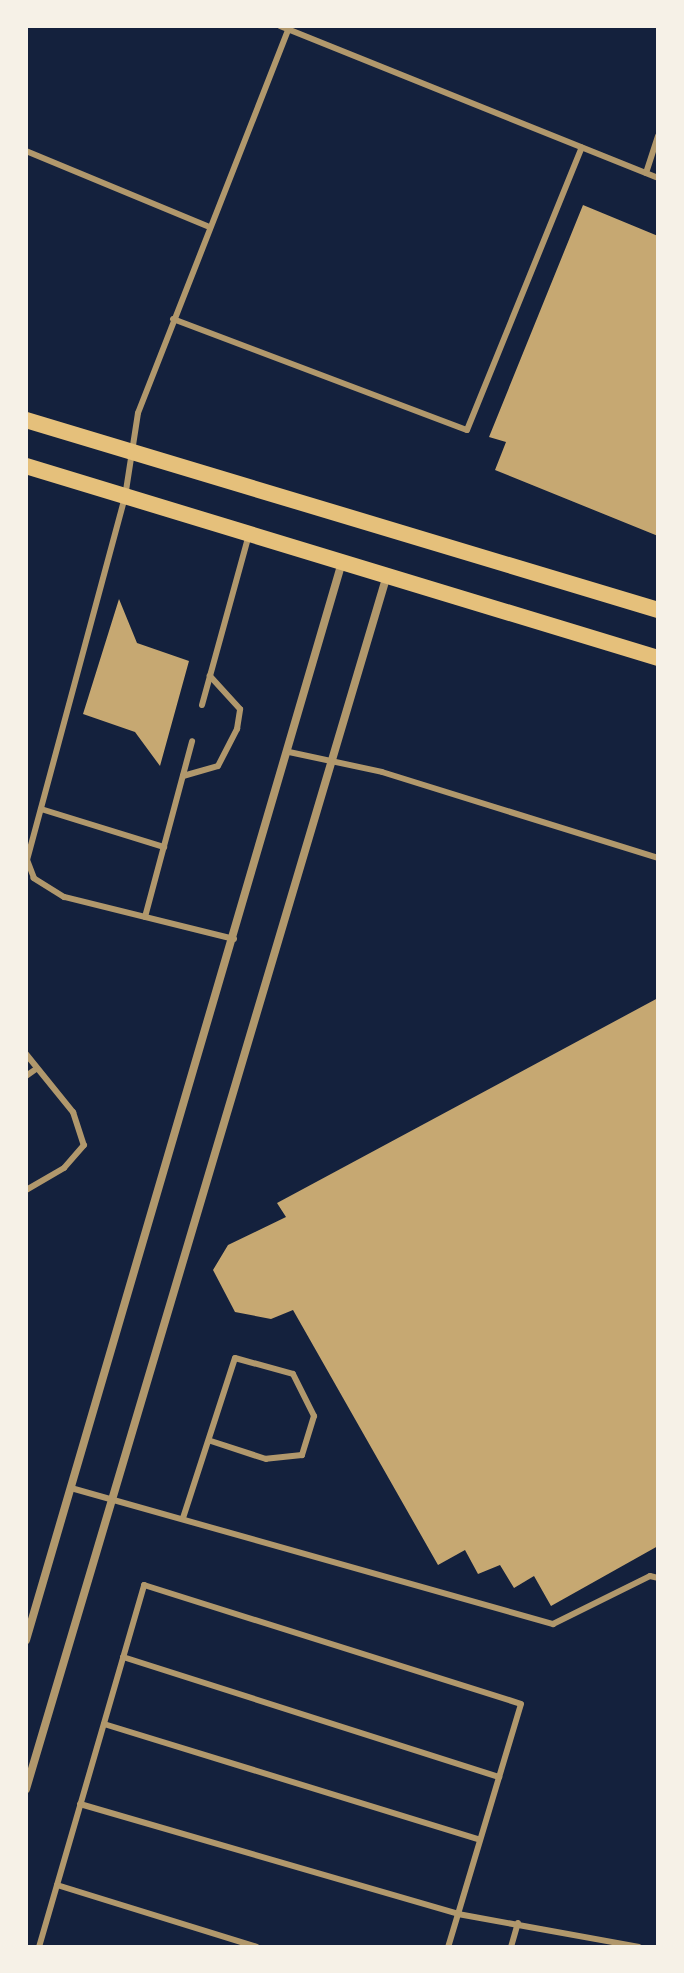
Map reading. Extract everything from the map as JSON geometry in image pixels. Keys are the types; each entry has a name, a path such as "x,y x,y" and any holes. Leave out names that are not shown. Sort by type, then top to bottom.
{"main road":[{"path":"26,420 658,610"},
{"path":"26,466 658,658"}],"street":[{"path":"26,1640 289,752 342,562"},
{"path":"26,1789 115,1498 328,760 387,575"}],"lane":[{"path":"280,26 658,178"},
{"path":"234,939 64,897 34,878 27,860 125,497 138,413 207,226 289,28"},
{"path":"646,173 658,136"},
{"path":"173,319 467,430 582,147"},
{"path":"26,151 207,226"},
{"path":"202,705 249,534"},
{"path":"183,776 218,766 237,729 240,709 210,676"},
{"path":"145,917 192,741"},
{"path":"289,752 328,760 658,858"},
{"path":"41,809 164,847"},
{"path":"26,1054 73,1112 84,1145 64,1168 26,1190"},
{"path":"26,1076 36,1069"},
{"path":"183,1518 211,1441 235,1358 293,1374 314,1416 302,1455 266,1459 211,1441"},
{"path":"71,1488 553,1624 658,1571"},
{"path":"650,1576 658,1578"},
{"path":"39,1947 144,1585 521,1704 448,1947"},
{"path":"123,1657 499,1777"},
{"path":"104,1724 480,1840"},
{"path":"80,1804 458,1914 601,1936 639,1947"},
{"path":"57,1885 257,1947"},
{"path":"511,1947 518,1923"},
{"path":"597,1947 601,1936"}],"building":[{"path":"583,205 658,236 658,536 495,470 506,442 489,437"},
{"path":"119,599 137,643 189,661 160,766 135,732 83,714"},
{"path":"658,998 658,1546 551,1606 534,1576 514,1588 500,1565 478,1574 465,1550 438,1565 293,1310 271,1319 235,1312 213,1270 228,1245 286,1217 277,1203"}]}
